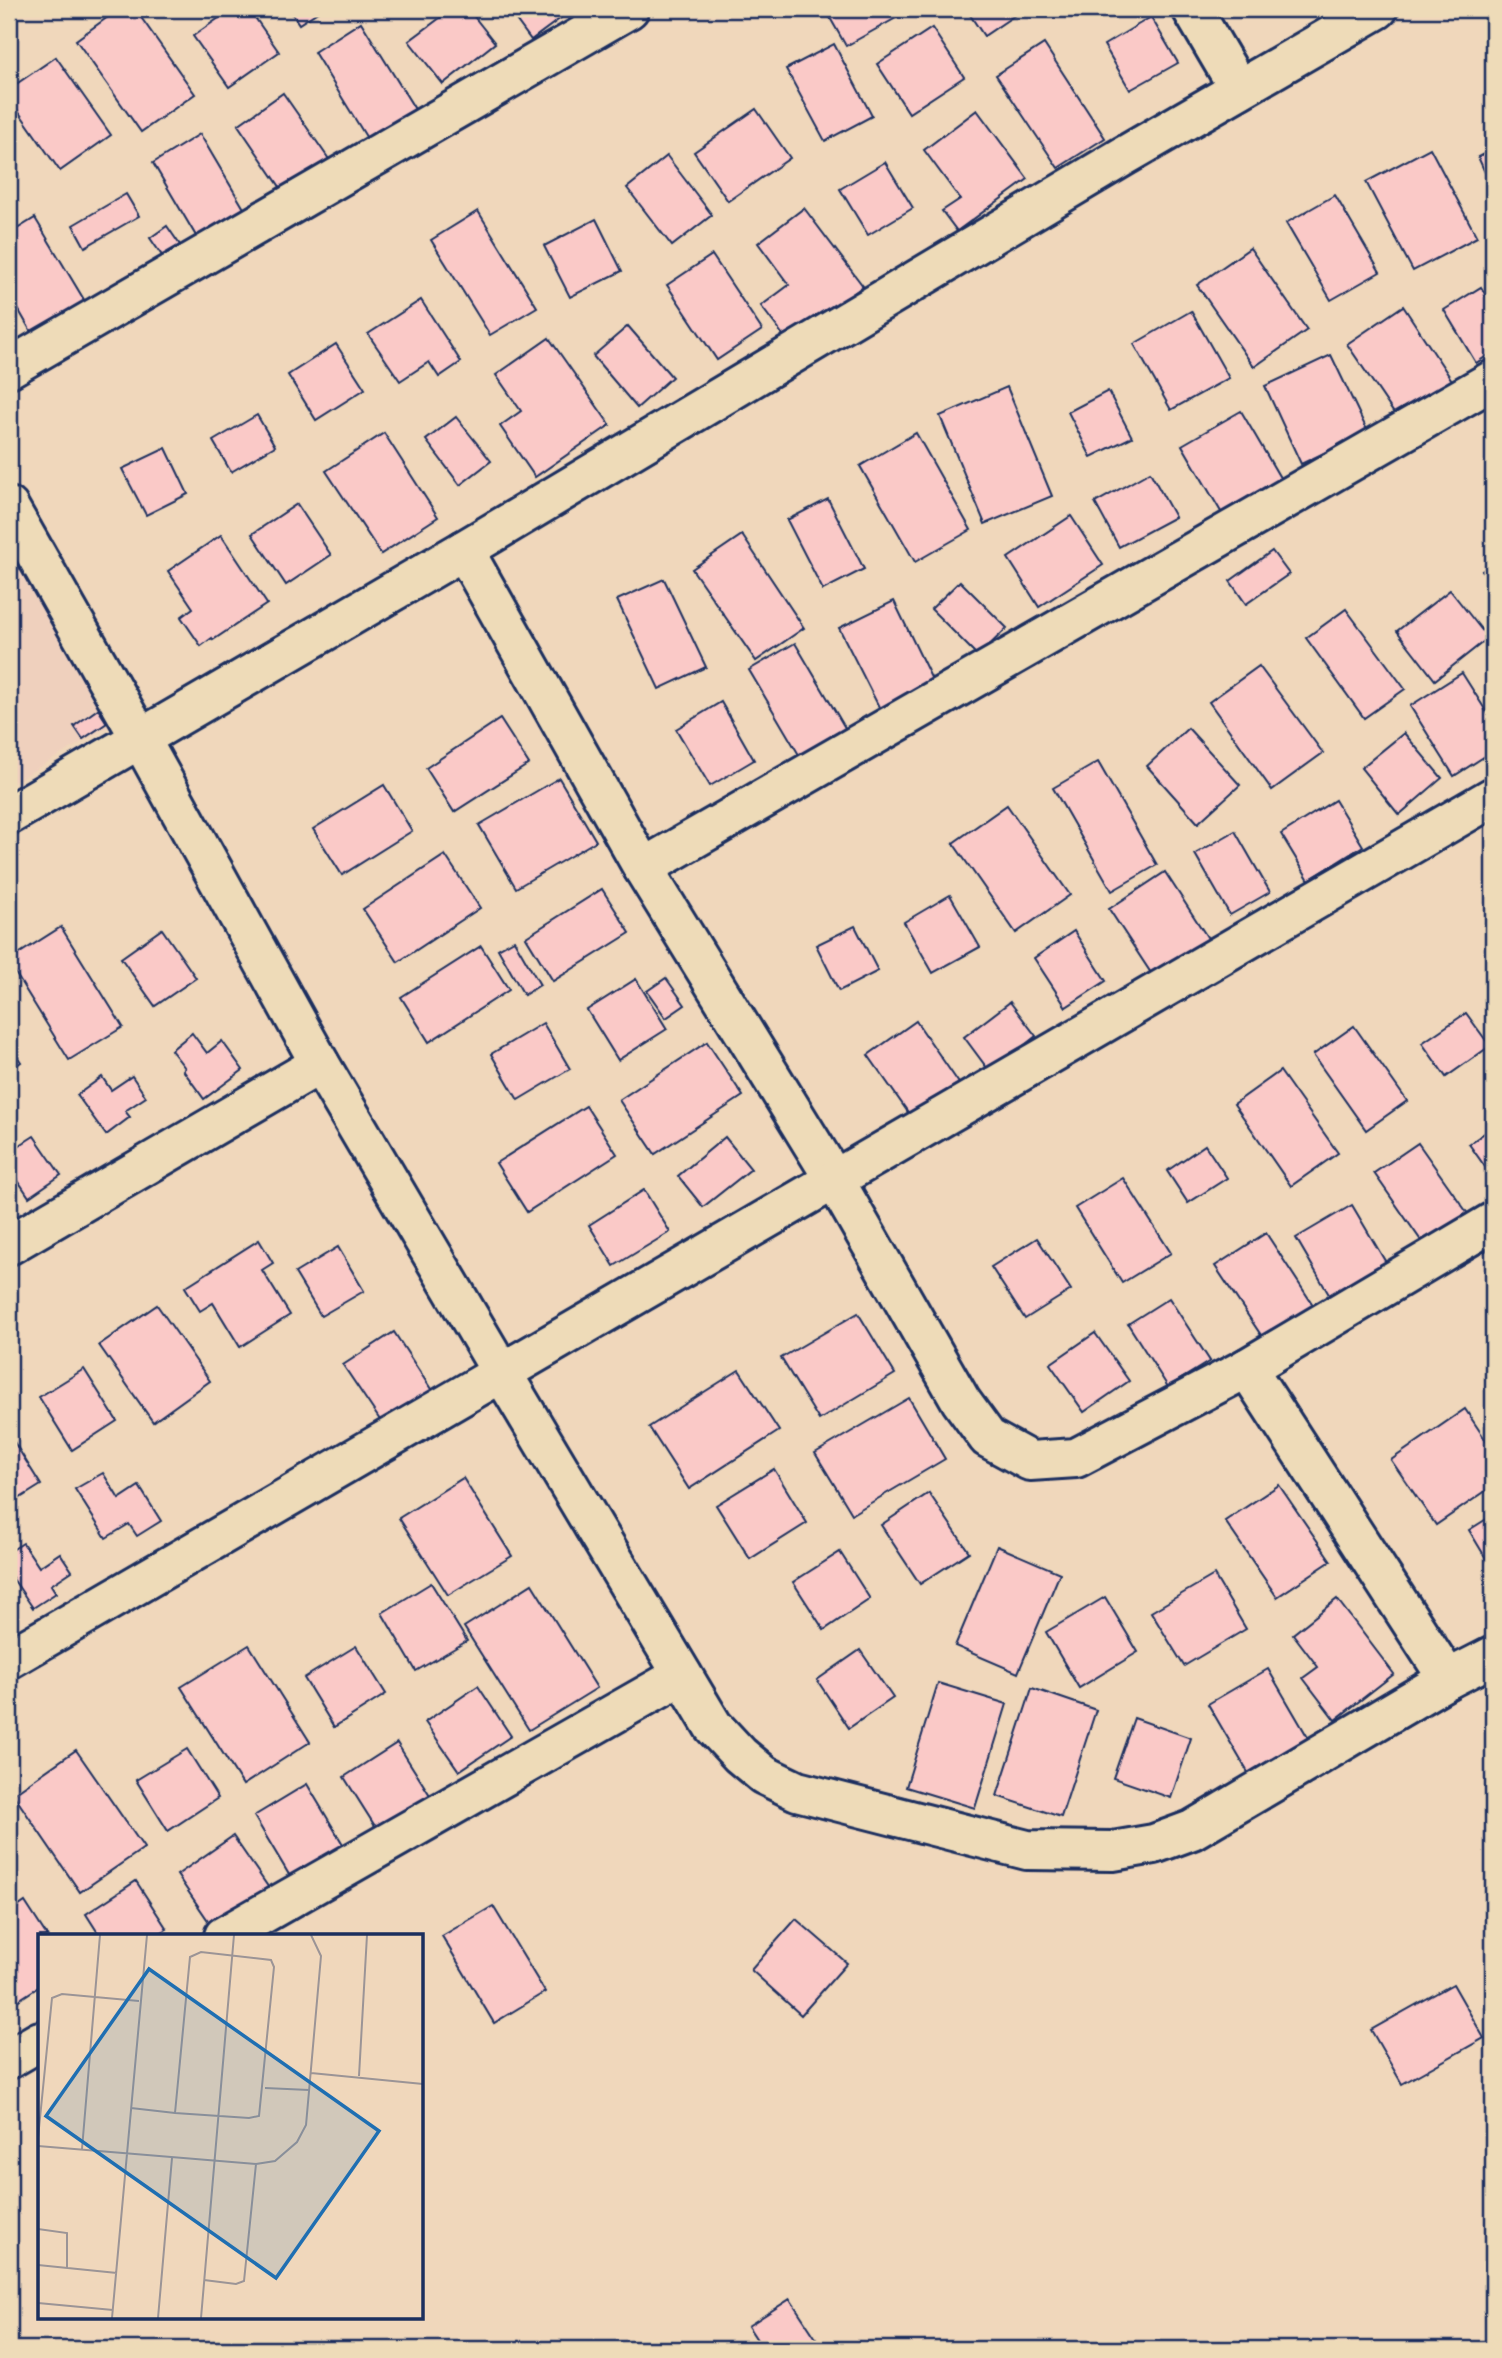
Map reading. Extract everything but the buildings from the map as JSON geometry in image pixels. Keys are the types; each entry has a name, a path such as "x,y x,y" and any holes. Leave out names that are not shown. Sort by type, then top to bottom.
{"street":[{"path":"9,368 629,9"},
{"path":"1192,9 1239,89"},
{"path":"9,815 464,550 1378,9"},
{"path":"643,868 1493,380"},
{"path":"9,507 320,1064 502,1373 713,1726 740,1755 764,1775 797,1791 1027,1850 1113,1851 1154,1844 1192,1830 1448,1679 1493,1656"},
{"path":"464,550 643,868 834,1180 961,1401 988,1438 1030,1461 1076,1458 1247,1368 1493,1222"},
{"path":"9,1659 1493,797"},
{"path":"9,1245 320,1064"},
{"path":"1247,1368 1448,1679"},
{"path":"228,1934 682,1675"},
{"path":"9,2059 38,2042"}],"shaded area":[{"path":"9,552 111,725 9,785"}]}
